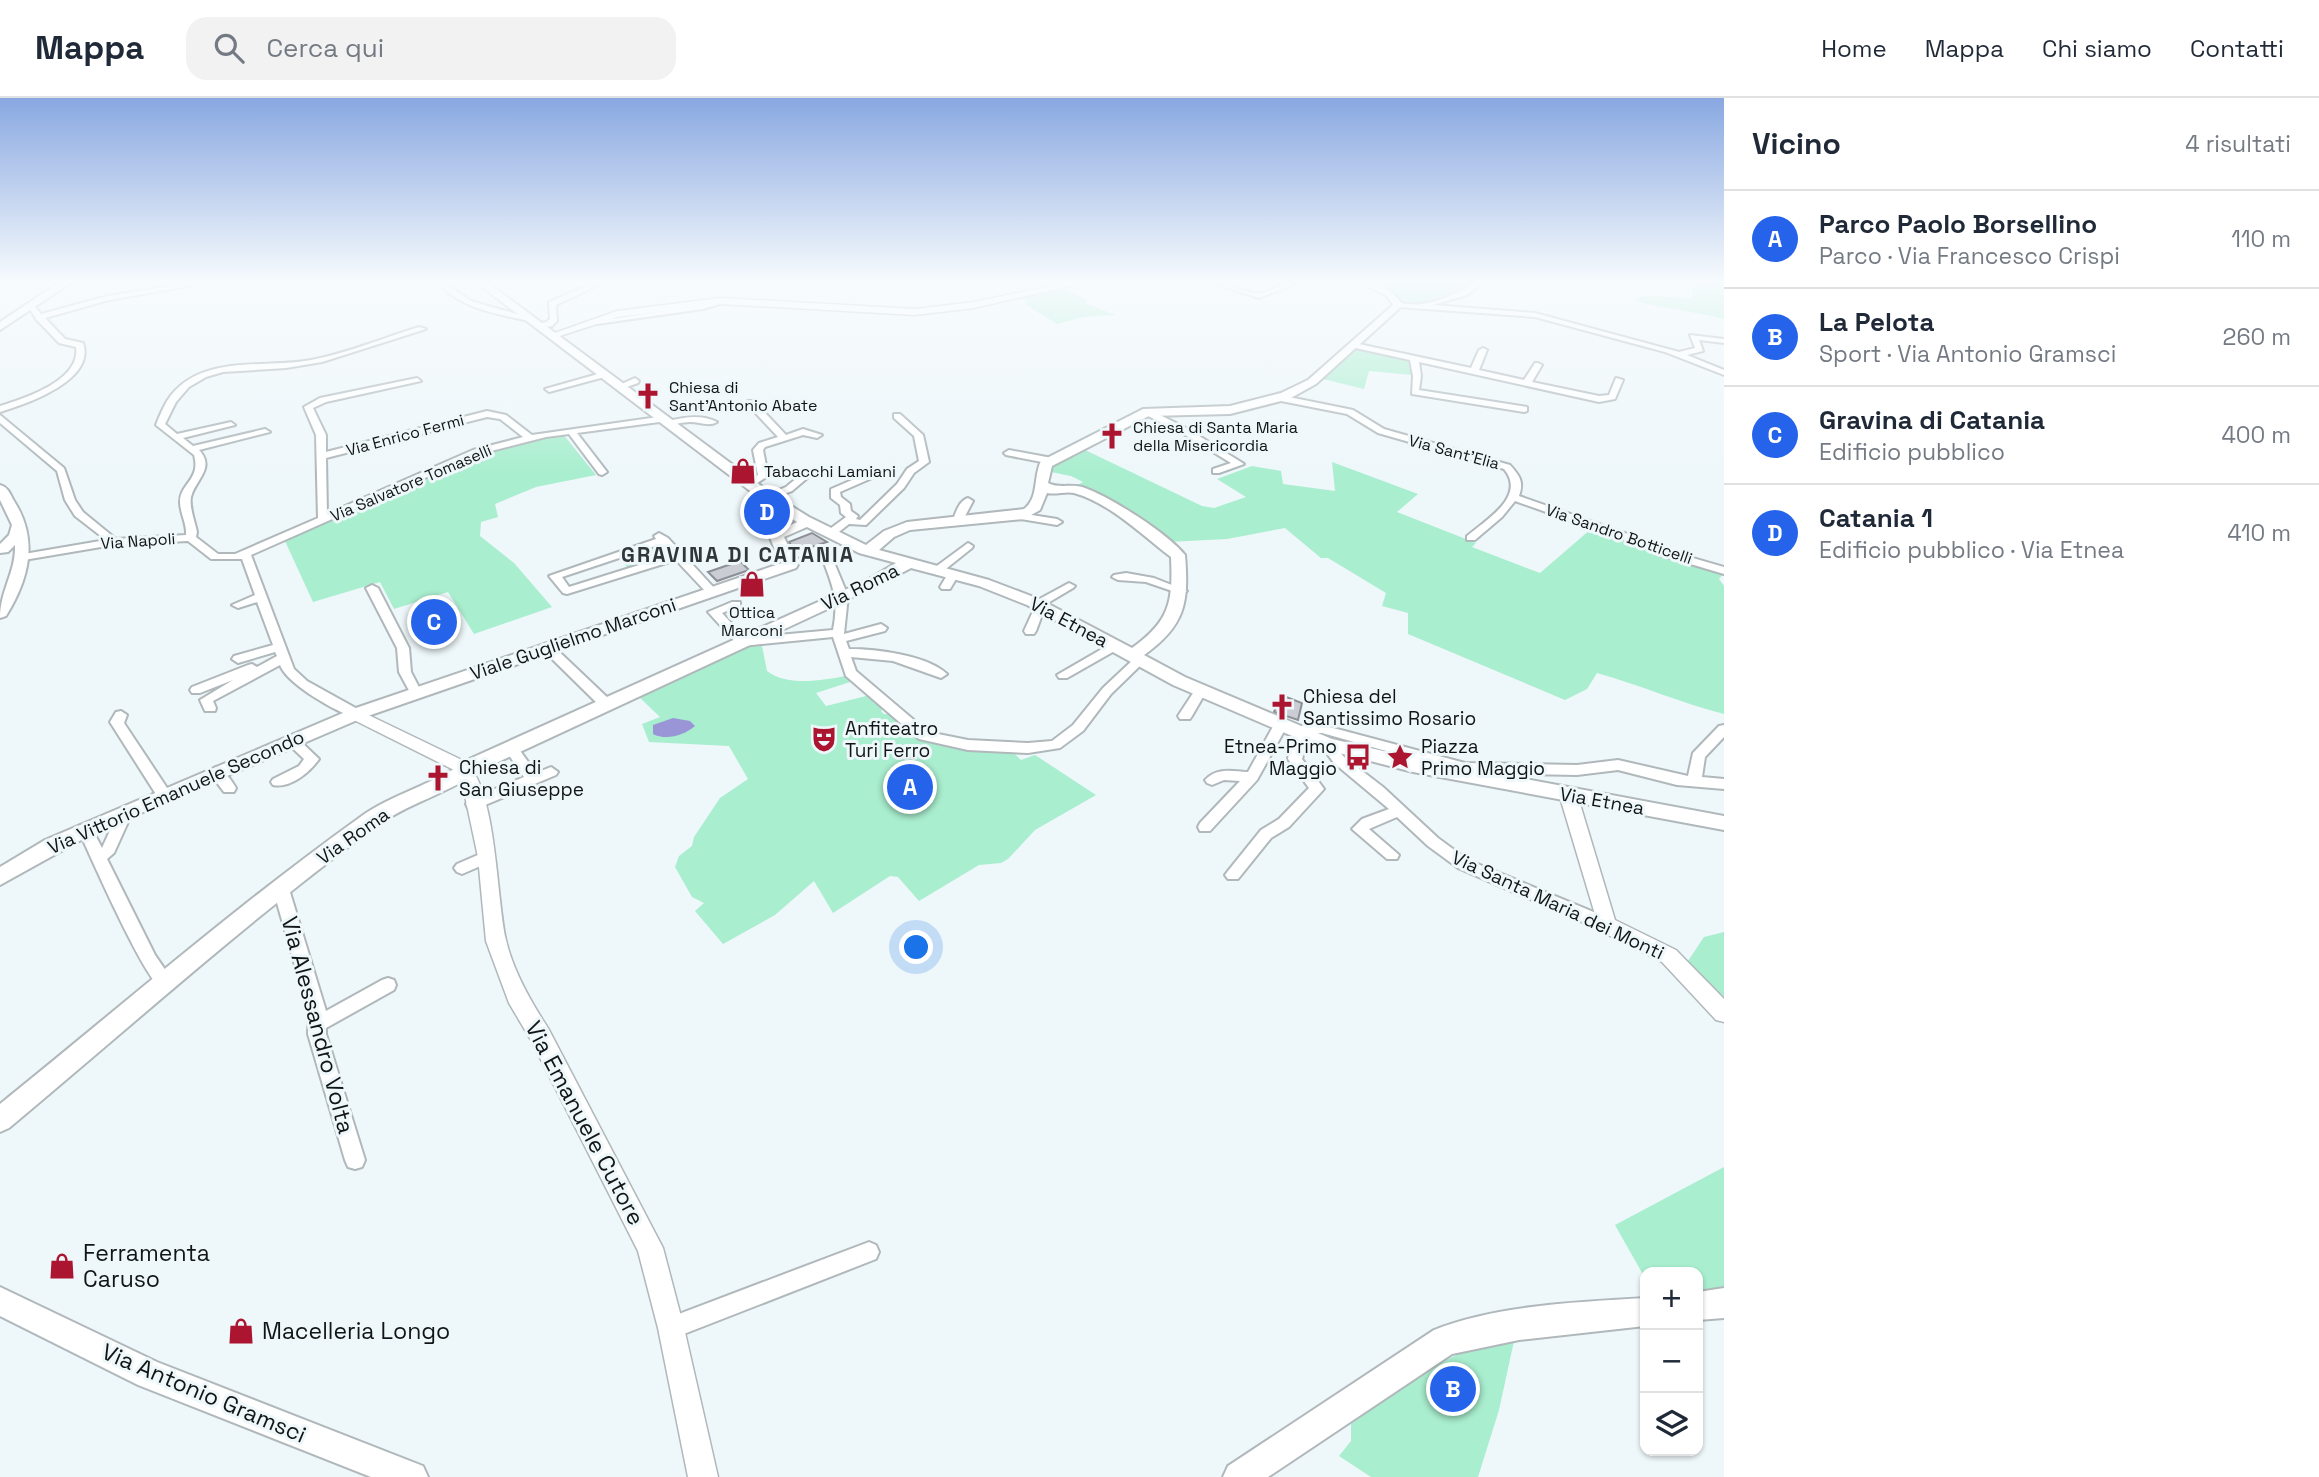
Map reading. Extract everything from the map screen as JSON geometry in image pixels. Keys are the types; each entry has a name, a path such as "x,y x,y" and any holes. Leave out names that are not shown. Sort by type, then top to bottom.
{"main road":[{"name":"Via Etnea","path":"567,344 767,497 808,522 868,551 945,577 1009,591 1200,691 1327,744 1413,765 1724,823"},
{"path":"1039,502 1044,468 1052,461 1121,424 1152,411 1218,412 1283,396 1312,382 1354,345"},
{"path":"1042,485 1049,490 1073,489 1105,503 1178,555 1181,591 1174,618 1136,658"},
{"path":"0,489 19,524 9,556 16,579 0,613"},
{"path":"868,551 889,534 907,526 1018,516 1032,511 1039,502 1058,491"},
{"name":"Viale Guglielmo Marconi","path":"356,713 790,565 793,561 782,550 776,535 808,522"},
{"name":"Via Roma","path":"0,1120 281,889 374,817 458,778 474,765 752,640 908,563"},
{"name":"Via Vittorio Emanuele Secondo","path":"0,877 52,845 85,829 356,713"},
{"name":"Via Antonio Gramsci","path":"0,1301 149,1374 412,1477"},
{"path":"1703,1305 1724,1303"},
{"path":"1239,1477 1445,1341 1476,1332 1518,1325 1640,1313"}],"street":[{"path":"0,409 28,400 74,370 81,359 80,345 77,344"},
{"path":"190,538 192,532 185,500 200,478 198,454 163,428 161,422 181,389 204,376 237,366 306,364 371,344"},
{"path":"1642,344 1680,355 1724,373"},
{"path":"1680,355 1699,349 1697,344"},
{"path":"1354,345 1605,400 1612,397 1619,380"},
{"path":"1474,372 1483,350"},
{"path":"1414,359 1417,376 1415,392 1524,409"},
{"path":"1526,384 1538,365"},
{"path":"549,389 605,374"},
{"path":"324,519 321,435 308,409 314,402 417,381"},
{"path":"621,386 635,381"},
{"name":"Via Sant'Elia","path":"1283,396 1356,414 1381,431 1412,441 1499,463 1516,475 1518,487 1515,498"},
{"path":"751,403 783,437"},
{"path":"1185,431 1168,415 1152,411 1152,416 1185,431 1239,464 1216,471"},
{"path":"1175,420 1195,411"},
{"name":"Via Enrico Fermi","path":"323,456 487,414 503,417 530,438"},
{"path":"849,521 862,523 901,486 911,471 924,462 918,435 897,416"},
{"path":"0,418 61,470 70,500 79,514 113,542"},
{"name":"Via Salvatore Tomaselli","path":"246,555 476,452 571,431 686,419 713,422"},
{"path":"1121,424 1144,419 1163,422"},
{"path":"176,437 231,425"},
{"path":"571,431 602,472"},
{"path":"191,449 264,432"},
{"path":"751,484 763,474 759,447 783,437 807,432 817,435"},
{"path":"1009,453 1052,461"},
{"path":"767,497 789,489 807,474"},
{"path":"831,534 853,516 846,513 845,503 836,498 835,491 869,476"},
{"path":"1472,538 1515,498"},
{"name":"Via Sandro Botticelli","path":"1515,498 1649,545 1661,552 1724,570"},
{"path":"958,520 968,501"},
{"path":"1018,516 1057,522"},
{"name":"Via Napoli","path":"9,556 113,542 190,538 215,557 246,555"},
{"path":"678,556 567,591 555,576 662,538 711,592"},
{"path":"945,577 968,546"},
{"path":"246,555 281,653 294,678 460,766 466,772"},
{"path":"828,560 842,596 839,636 854,677 921,735 946,743 1028,748 1055,744 1078,728 1136,658"},
{"path":"1118,577 1126,575 1181,591"},
{"path":"1030,632 1040,605 1069,586"},
{"path":"372,588 403,648 405,672 416,694"},
{"path":"238,605 261,596"},
{"path":"736,604 714,612 752,640 839,636 881,628"},
{"path":"1063,675 1114,646"},
{"path":"548,648 606,704"},
{"path":"844,653 872,651 942,674"},
{"path":"237,659 281,653"},
{"path":"196,690 281,653"},
{"path":"210,708 206,701 281,653"},
{"path":"1185,716 1200,691"},
{"path":"121,715 117,722 164,795"},
{"path":"1205,827 1252,777 1281,724"},
{"path":"1233,875 1266,834 1284,823 1317,789 1295,759 1301,733 1306,728 1322,729 1465,768 1577,769 1618,765 1694,782 1724,784"},
{"path":"1694,782 1698,756 1724,729"},
{"path":"278,782 304,769 312,759 292,741"},
{"name":"Via Santa Maria dei Monti","path":"1327,744 1339,760 1433,842 1463,864 1608,925 1669,956 1724,1013"},
{"path":"511,748 533,779"},
{"path":"216,772 229,788"},
{"name":"Via Emanuele Cutore","path":"466,772 486,858 496,941 502,959 520,1003 546,1047 650,1248 671,1328 703,1477"},
{"path":"474,804 551,772"},
{"path":"1212,780 1222,775 1252,777"},
{"path":"1568,794 1608,925"},
{"path":"98,857 107,853 126,811"},
{"path":"1392,855 1359,829 1367,823 1399,811"},
{"path":"85,829 149,960 167,984"},
{"path":"462,868 486,858"},
{"name":"Via Alessandro Volta","path":"281,889 318,1024 317,1034 355,1160"},
{"path":"318,1024 388,985"},
{"path":"671,1328 869,1252"}],"green space":[{"path":"1359,347 1408,359 1412,375 1369,371 1364,389 1323,379"},
{"path":"563,434 596,475 536,487 495,504 498,517 481,522 480,536 514,563 552,607 474,634 448,592 394,609 380,582 313,602 285,541 420,477 490,452"},
{"path":"1083,449 1202,506 1214,508 1246,497 1217,479 1252,466 1281,471 1283,484 1335,491 1332,462 1418,494 1397,512 1476,543 1472,547 1540,573 1591,529 1666,557 1718,570 1723,574 1719,579 1724,586 1724,714 1597,673 1587,689 1565,700 1408,634 1408,613 1382,606 1386,593 1328,558 1321,558 1285,528 1227,539 1167,542 1110,503 1076,486 1083,482 1071,476 1051,472 1053,465"},
{"path":"656,544 666,555 628,568 618,557"},
{"path":"762,646 767,671 775,676 805,681 846,676 850,682 816,693 826,706 870,695 874,703 883,708 881,711 884,714 890,714 916,738 944,746 1009,748 1021,760 1035,755 1096,795 1035,830 1008,859 1001,863 979,865 919,901 898,877 890,876 833,913 814,881 775,915 723,944 695,911 704,903 692,897 675,867 679,856 692,846 694,837 720,798 748,779 729,746 649,742 642,724 660,717 636,694 657,689 658,684 738,647"},
{"path":"1724,932 1724,997 1688,961 1704,937"},
{"path":"1724,1167 1724,1287 1703,1289 1703,1267 1640,1267 1640,1269 1615,1225"},
{"path":"1514,1341 1499,1410 1478,1477 1371,1477 1339,1456 1351,1441 1351,1424 1433,1367 1466,1350"}],"shaded area":[{"path":"673,718 690,721 695,726 675,736 653,734 653,725"}],"building":[{"path":"812,533 827,542 796,552 789,542"},
{"path":"740,561 749,570 717,581 708,572"},
{"path":"1281,695 1302,703 1298,720 1274,712"}],"place":[{"name":"Chiesa di Sant'Antonio Abate","path":"648,396"},
{"name":"Chiesa di Santa Maria della Misericordia","path":"1112,436"},
{"name":"Tabacchi Lamiani","path":"743,471"},
{"name":"Catania 1","path":"767,512"},
{"name":"Ottica Marconi","path":"752,584"},
{"name":"Gravina di Catania","path":"434,622"},
{"name":"Chiesa del Santissimo Rosario","path":"1282,707"},
{"name":"Anfiteatro Turi Ferro","path":"824,739"},
{"name":"Etnea-Primo Maggio","path":"1358,757"},
{"name":"Piazza Primo Maggio","path":"1400,757"},
{"name":"Chiesa di San Giuseppe","path":"438,778"},
{"name":"Parco Paolo Borsellino","path":"910,787"},
{"name":"Ferramenta Caruso","path":"62,1266"},
{"name":"Macelleria Longo","path":"241,1331"},
{"name":"La Pelota","path":"1453,1389"}],"district":[{"name":"GRAVINA DI CATANIA","path":"738,554"}]}
